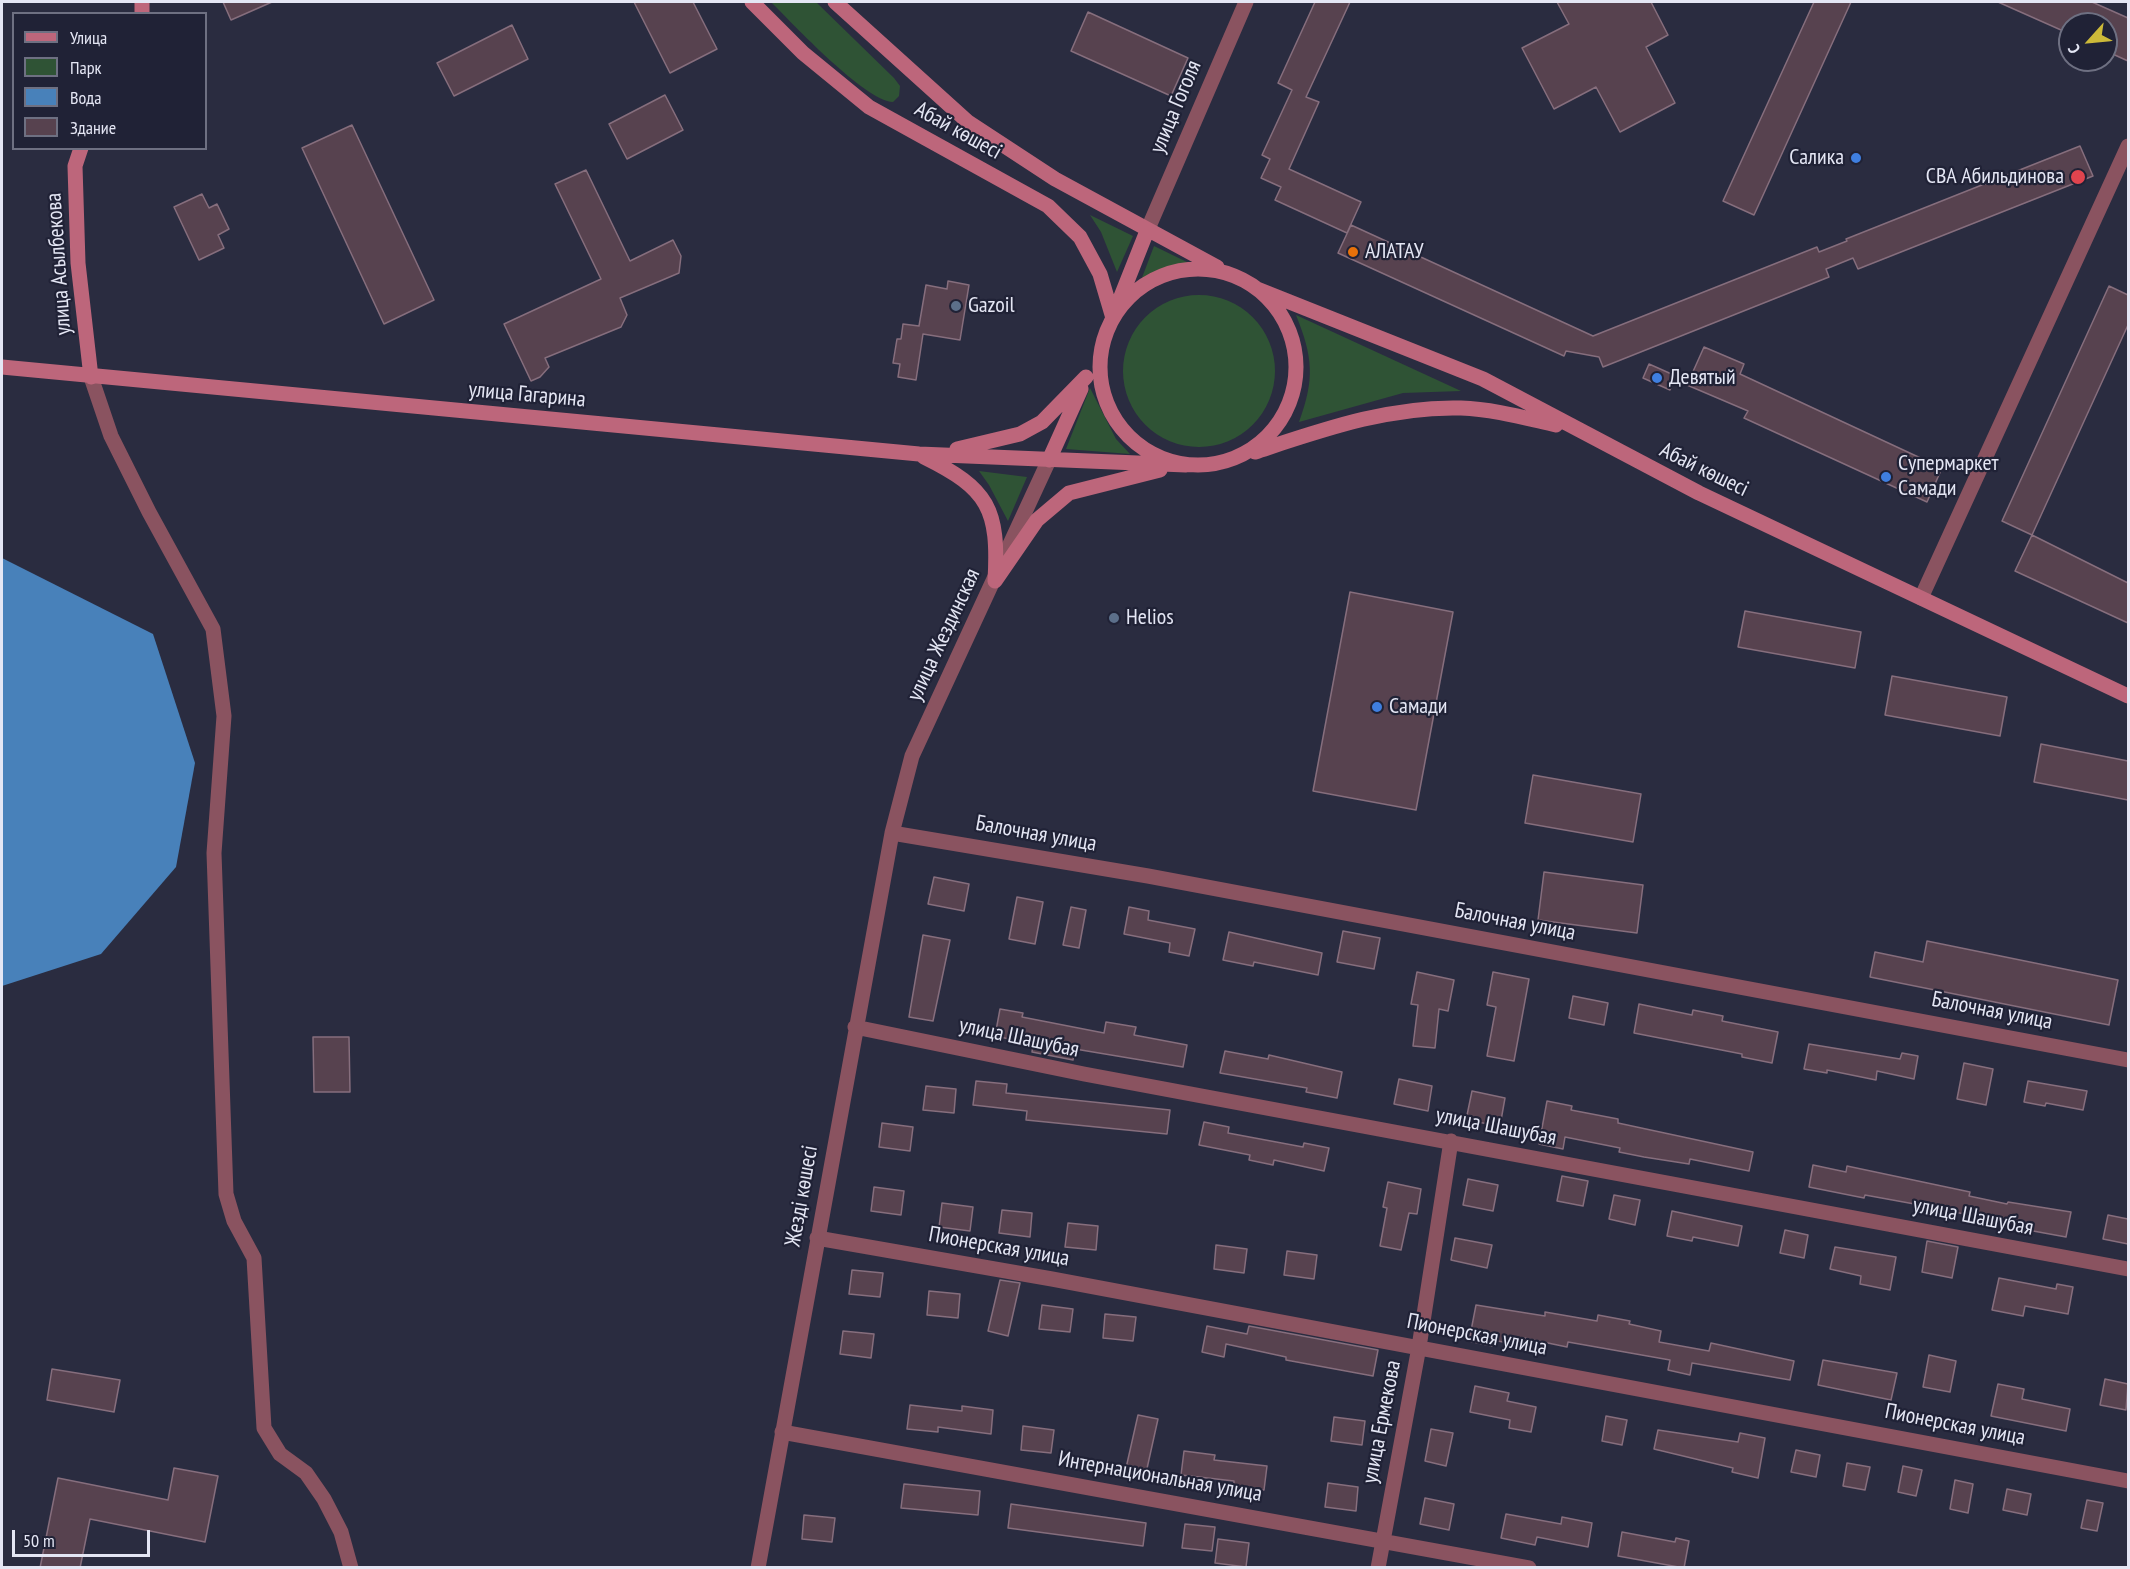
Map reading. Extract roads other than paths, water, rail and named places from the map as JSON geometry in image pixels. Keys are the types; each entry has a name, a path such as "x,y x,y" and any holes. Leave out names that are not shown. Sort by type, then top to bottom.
{"main road":[{"name":"Абай көшесі","path":"752,2 802,53 869,107 1048,207 1080,237 1100,274 1113,318"},
{"name":"Абай көшесі","path":"835,2 968,122 1055,179 1147,231 1230,274"},
{"name":"улица Асылбекова","path":"80,150 75,166 78,263 92,377"},
{"path":"1049,460 1113,318 1147,231"},
{"path":"1113,318 1130,297 1151,281 1176,271 1203,269 1230,274 1257,289 1278,310 1291,336 1297,364 1293,393 1281,420 1262,442 1238,458"},
{"name":"Абай көшесі","path":"1257,289 1483,379 1699,494 2128,696"},
{"path":"1105,336 1100,364 1102,384 1115,420 1142,447 1158,457 1186,465"},
{"name":"улица Гагарина","path":"2,368 918,454 1186,465"},
{"path":"918,454 978,446 1020,434 1042,422 1086,377"},
{"path":"994,581 1037,520 1069,493 1144,473 1186,465 1215,464 1346,422 1406,410 1462,408 1513,415 1576,430"},
{"path":"918,454 959,474 975,488 989,509 997,543 994,581"}],"street":[{"name":"улица Гоголя","path":"1147,231 1246,2"},
{"path":"1921,598 2128,146"},
{"path":"92,377 111,436 149,512 213,629 225,716 214,853 226,1194 234,1221 254,1258 264,1428 280,1454 306,1473 324,1499 341,1532 351,1568"},
{"name":"улица Жездинская","path":"892,833 912,756 1049,460"},
{"name":"Жезді көшесі","path":"758,1568 892,833"},
{"name":"Балочная улица","path":"892,833 1160,878 2128,1060"},
{"name":"улица Шашубая","path":"855,1027 1084,1074 2128,1269"},
{"name":"улица Ермекова","path":"1378,1568 1419,1347 1451,1142"},
{"name":"Пионерская улица","path":"817,1238 1419,1347 2128,1481"},
{"name":"Интернациональная улица","path":"782,1432 1529,1568"}],"water":[{"path":"2,558 153,634 195,763 176,867 101,954 2,986"}],"place":[{"name":"Салика","path":"1856,158"},
{"name":"СВА Абильдинова","path":"2078,177"},
{"name":"АЛАТАУ","path":"1353,252"},
{"name":"Gazoil","path":"956,306"},
{"name":"Девятый","path":"1657,378"},
{"name":"Супермаркет Самади","path":"1886,477"},
{"name":"Helios","path":"1114,618"},
{"name":"Самади","path":"1377,707"}]}
